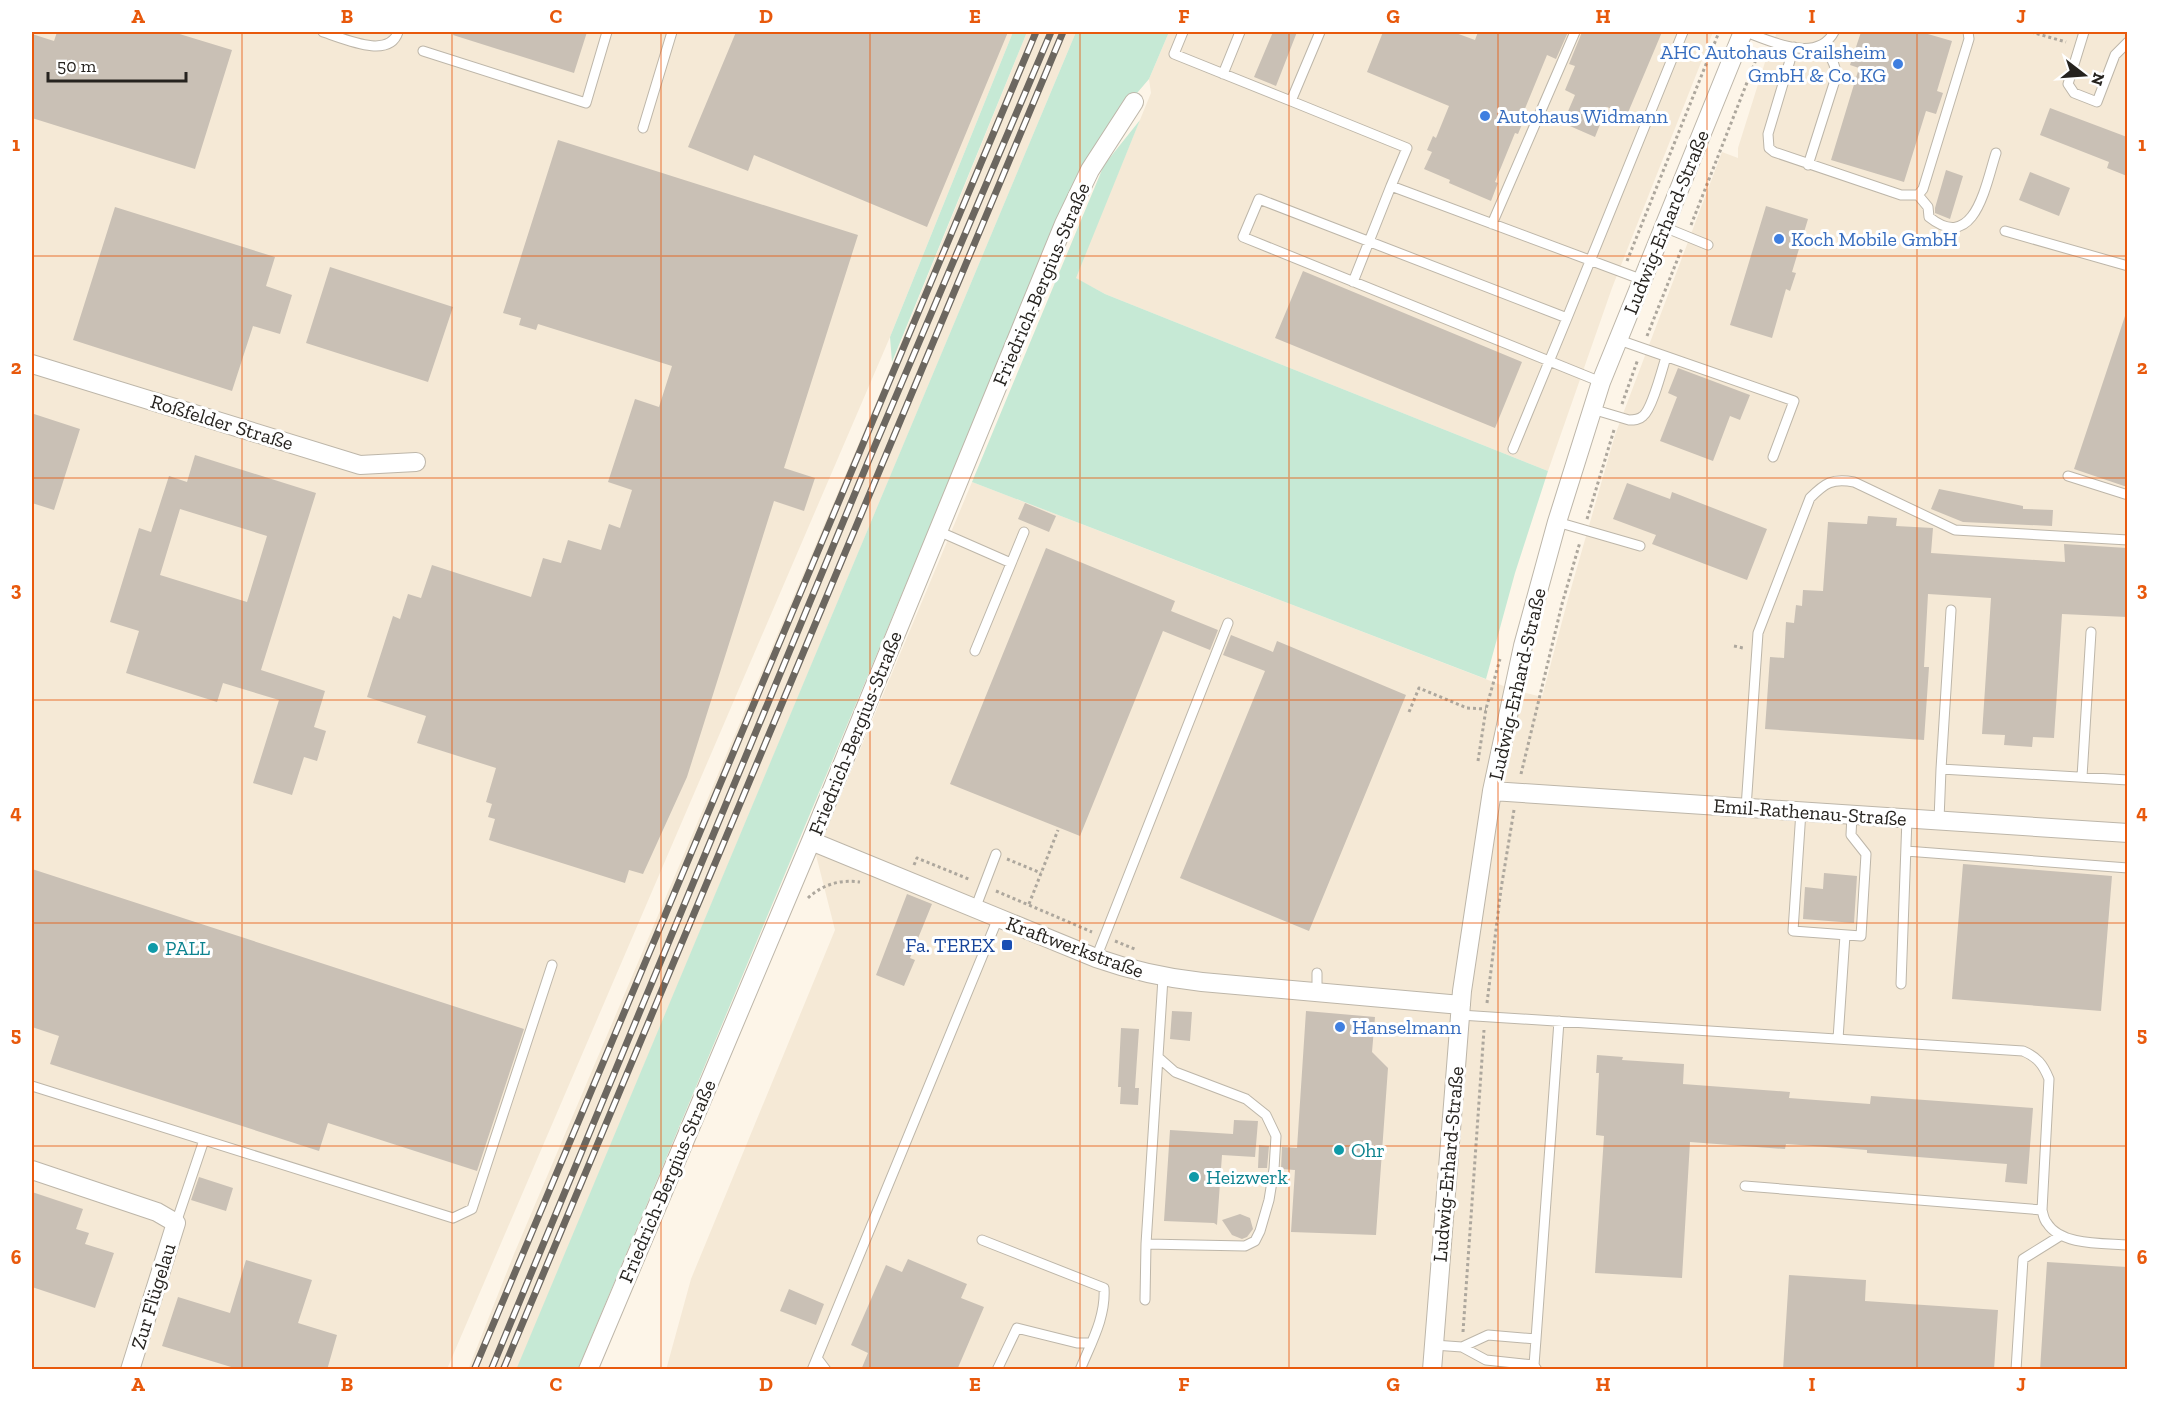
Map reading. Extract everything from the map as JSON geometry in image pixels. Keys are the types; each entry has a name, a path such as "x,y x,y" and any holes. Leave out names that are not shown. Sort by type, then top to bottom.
{"street":[{"name":"Ludwig-Erhard-Straße","path":"1432,1370 1460,1010 1492,791 1523,646 1557,522 1601,382 1744,32"},
{"name":"Friedrich-Bergius-Straße","path":"588,1370 811,841 1064,224 1090,170 1134,102"},
{"name":"Roßfelder Straße","path":"32,364 360,465 416,462"},
{"name":"Emil-Rathenau-Straße","path":"1492,791 2127,833"},
{"name":"Kraftwerkstraße","path":"811,841 1135,972 1163,978 1460,1010"},
{"path":"32,1170 157,1212 176,1223"},
{"name":"Zur Flügelau","path":"130,1370 176,1223"}],"lane":[{"path":"323,32 374,47 387,44 396,37 398,32"},
{"path":"423,51 586,103 607,32"},
{"path":"643,128 672,32"},
{"path":"1183,32 1174,54 1407,148 1353,282"},
{"path":"1224,74 1240,32"},
{"path":"1291,101 1320,32"},
{"path":"1492,224 1575,32"},
{"path":"1513,449 1683,32"},
{"path":"1744,32 1808,49 1821,45 1834,32"},
{"path":"1918,195 1923,189 1969,39 1968,32"},
{"path":"2084,32 2068,84 2074,93 2097,102 2115,55 2126,39"},
{"path":"1808,165 1836,77 1836,68 1832,59 1821,45"},
{"path":"1794,47 1767,142 1769,148 1808,165 1901,195 1918,195"},
{"path":"1918,195 1928,207 1929,217 1936,223 1948,227 1959,227 1969,222 1978,208 1996,153"},
{"path":"1391,186 1642,280"},
{"path":"1567,318 1259,199 1243,237 1601,382"},
{"path":"1664,227 1708,245"},
{"path":"2005,231 2127,266"},
{"path":"1619,340 1794,401 1773,457"},
{"path":"1592,409 1629,420 1643,417 1648,409 1666,357"},
{"path":"2068,476 2127,495"},
{"path":"1746,808 1758,633 1810,498 1823,485 1840,480 1854,482 1955,530 2127,540"},
{"path":"1557,522 1640,546"},
{"path":"938,531 1011,563"},
{"path":"975,651 1024,532"},
{"path":"1939,820 1951,610"},
{"path":"1096,958 1228,623"},
{"path":"2082,777 2091,632"},
{"path":"1941,769 2127,780"},
{"path":"1801,811 1793,932 1861,936 1866,854 1851,836 1852,815"},
{"path":"1900,984 1907,818"},
{"path":"1906,851 2127,868"},
{"path":"975,909 996,854"},
{"path":"812,1370 998,918"},
{"path":"1838,1039 1845,935"},
{"path":"32,1086 453,1218 472,1209 552,965"},
{"path":"1317,974 1317,994"},
{"path":"1144,1300 1163,978"},
{"path":"1460,1010 1485,1017 2023,1051 2035,1056 2044,1066 2049,1079 2042,1210 2047,1224 2060,1236 2085,1242 2127,1245"},
{"path":"1434,1345 1462,1347 1486,1360 1536,1367 1536,1339 1559,1021"},
{"path":"1146,1244 1245,1246 1255,1241 1269,1200 1274,1169 1276,1136 1266,1115 1246,1099 1175,1072 1158,1057"},
{"path":"176,1223 204,1140"},
{"path":"1745,1186 2042,1210"},
{"path":"2016,1370 2023,1259 2060,1236"},
{"path":"982,1240 1104,1288 1105,1300 1101,1318 1080,1370"},
{"path":"997,1370 1017,1328 1077,1343 1091,1343"},
{"path":"1462,1347 1488,1335 1536,1339"},
{"path":"817,1358 826,1370"}],"path":[{"path":"2031,32 2080,46"},
{"path":"1409,712 1419,688 1467,708 1486,709"},
{"path":"1462,1347 1485,1017 1501,890 1517,793"},
{"path":"1029,904 1058,830"},
{"path":"996,854 1041,873"}],"shaded area":[{"path":"32,32 1013,32 890,337 447,1369 32,1369"},
{"path":"1027,32 1076,32 517,1369 468,1370 514,1254 884,384"},
{"path":"1169,32 1713,32 1612,288 1548,471 1105,294 1075,278 1151,93 1149,79"},
{"path":"1777,32 2127,32 2127,1369 666,1370 691,1279 835,930 816,855 972,482 1514,690 1542,697 1615,435 1722,152 1738,158 1738,148 1766,59"}],"green space":[{"path":"1013,32 1027,32 892,362 890,337"},
{"path":"1076,32 1169,32 1149,79 1114,120 975,419 578,1369 516,1370"},
{"path":"1140,120 1076,278 1105,294 1548,471 1515,573 1486,679 972,482 1104,165"}],"building":[{"path":"57,32 173,32 232,50 195,169 32,118 32,34 54,41"},
{"path":"454,32 587,32 574,73 453,35"},
{"path":"736,32 1008,32 927,227 754,155 748,171 688,147"},
{"path":"1273,32 1297,32 1276,86 1254,77"},
{"name":"Autohaus Widmann","path":"1383,32 1453,32 1475,40 1478,32 1568,32 1556,59 1547,55 1524,111 1527,112 1518,134 1515,133 1495,182 1498,183 1491,201 1449,183 1450,180 1424,169 1432,152 1427,150 1433,136 1436,138 1449,106 1367,72"},
{"name":"Autohaus Widmann","path":"1582,32 1662,32 1627,115 1607,107 1595,137 1563,123 1575,95 1565,90 1575,66 1569,64"},
{"path":"1861,32 1921,32 1952,41 1937,91 1943,93 1936,114 1926,111 1904,182 1831,160 1859,68 1850,65"},
{"path":"2050,108 2127,137 2127,176 2107,168 2109,162 2040,135"},
{"path":"558,140 858,235 784,468 815,478 804,511 774,501 687,777 643,874 629,870 625,883 489,840 495,819 488,817 492,804 486,802 496,768 417,743 426,716 367,697 393,616 400,619 408,594 421,598 432,565 531,597 543,558 561,563 568,540 601,550 609,524 620,528 632,490 608,482 635,399 659,407 672,366 538,324 536,330 519,325 521,318 503,313"},
{"path":"1946,170 1963,176 1950,219 1935,213"},
{"path":"2030,172 2070,188 2059,216 2019,200"},
{"path":"1766,206 1808,219 1792,272 1796,273 1790,291 1786,289 1772,338 1730,325"},
{"path":"115,207 275,257 266,286 292,295 280,334 253,326 232,391 73,340"},
{"path":"330,267 453,307 428,382 306,343"},
{"path":"1303,271 1522,362 1495,428 1275,338"},
{"path":"2125,316 2127,316 2127,487 2074,469"},
{"path":"1678,368 1750,395 1740,420 1730,416 1713,461 1660,441 1677,397 1668,393"},
{"path":"34,414 80,429 54,510 32,503"},
{"path":"195,455 316,493 261,670 325,691 314,727 326,731 317,761 304,757 292,795 253,783 279,700 223,683 217,702 126,673 139,631 110,622 139,528 151,532 169,476 187,482","holes":["180,509 267,536 247,602 160,575"]},
{"path":"1627,483 1670,499 1672,492 1767,529 1747,580 1652,544 1656,535 1613,519"},
{"path":"1939,489 2023,506 2023,509 2053,510 2052,526 1963,522 1931,509"},
{"path":"1025,503 1056,516 1049,532 1018,519"},
{"path":"1868,516 1897,518 1896,526 1933,528 1931,553 2065,562 2064,544 2127,548 2127,617 2062,614 2054,738 2033,737 2032,747 2004,745 2005,735 1982,734 1991,598 1928,594 1924,667 1929,667 1924,740 1765,729 1770,657 1784,658 1786,622 1794,623 1796,605 1802,606 1803,590 1823,591 1828,522 1867,524"},
{"path":"1046,548 1175,601 1171,611 1218,630 1210,650 1163,631 1080,836 950,784"},
{"path":"1231,635 1273,652 1277,641 1406,695 1309,931 1180,878 1265,671 1223,655"},
{"path":"1963,864 2112,876 2101,1011 1952,999"},
{"name":"PALL","path":"32,869 524,1029 477,1171 328,1123 319,1151 50,1064 59,1036 32,1027"},
{"path":"1824,873 1857,876 1854,923 1803,919 1805,887 1823,889"},
{"path":"907,894 932,904 910,958 915,960 904,986 876,975"},
{"path":"1172,1011 1192,1012 1190,1041 1170,1039"},
{"name":"Ohr","path":"1306,1011 1375,1017 1372,1052 1388,1068 1376,1235 1291,1232 1295,1170 1281,1169 1282,1147 1297,1148"},
{"path":"1121,1028 1139,1029 1135,1088 1139,1088 1138,1105 1120,1104 1121,1087 1118,1087"},
{"path":"1597,1055 1623,1057 1622,1060 1684,1064 1683,1084 1790,1092 1789,1098 1870,1104 1871,1096 2033,1108 2027,1184 2005,1182 2007,1164 1786,1144 1785,1149 1690,1142 1682,1278 1595,1273 1604,1136 1596,1135 1599,1073 1596,1073"},
{"name":"Heizwerk","path":"1234,1120 1258,1121 1255,1157 1222,1155 1217,1225 1164,1221 1170,1130 1233,1134"},
{"path":"1259,1145 1269,1146 1267,1168 1258,1168"},
{"path":"199,1177 233,1188 226,1211 191,1200"},
{"path":"32,1192 83,1209 76,1229 89,1233 85,1244 114,1253 95,1308 32,1287"},
{"path":"1240,1214 1250,1218 1253,1229 1247,1237 1242,1239 1232,1235 1222,1220"},
{"path":"908,1259 967,1284 961,1298 984,1307 957,1370 861,1370 868,1353 851,1345 886,1265 902,1272"},
{"path":"246,1260 312,1280 298,1323 337,1335 327,1370 241,1370 162,1346 178,1297 230,1313"},
{"path":"2047,1262 2127,1267 2127,1370 2040,1370"},
{"path":"1789,1275 1866,1280 1865,1301 1998,1310 1994,1370 1783,1370"},
{"path":"789,1289 824,1304 816,1325 780,1311"}],"railway":[{"path":"474,1370 1036,32"},
{"path":"491,1370 868,462 1051,32"},
{"path":"503,1370 1063,32"}],"place":[{"name":"AHC Autohaus Crailsheim GmbH & Co. KG","path":"1898,64"},
{"name":"Autohaus Widmann","path":"1485,116"},
{"name":"Koch Mobile GmbH","path":"1779,239"},
{"name":"Fa. TEREX","path":"1007,945"},
{"name":"PALL","path":"153,948"},
{"name":"Hanselmann","path":"1340,1027"},
{"name":"Ohr","path":"1339,1150"},
{"name":"Heizwerk","path":"1194,1177"}]}
